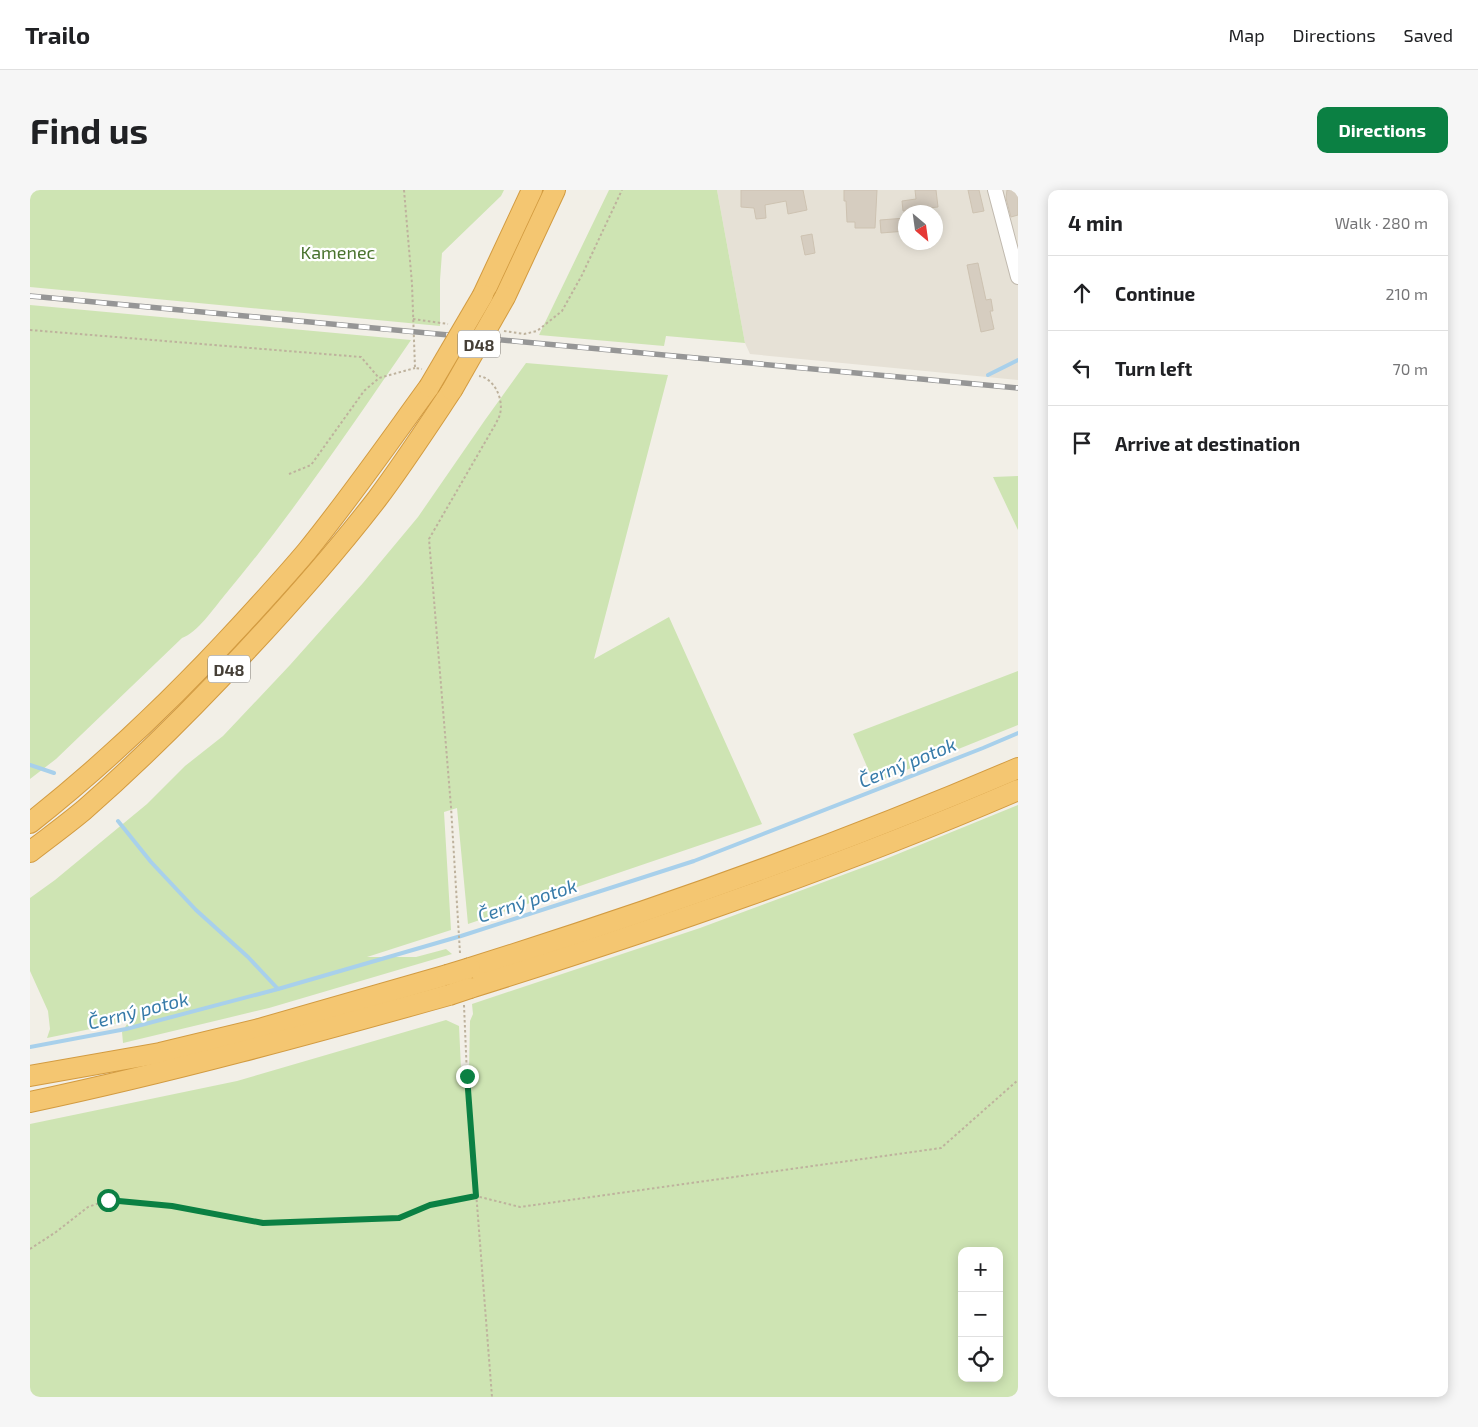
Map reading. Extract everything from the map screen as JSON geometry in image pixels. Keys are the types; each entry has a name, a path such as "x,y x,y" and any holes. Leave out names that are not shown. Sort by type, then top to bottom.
{"highway":[{"name":"D48","path":"30,823 138,731 204,665 307,552 429,387 483,295 532,190"},
{"name":"D48","path":"30,852 83,811 219,681 341,545 401,466 452,390 505,297 555,190"},
{"path":"30,1076 104,1064 259,1029 448,975 465,963 663,905 782,863 1018,768"},
{"path":"30,1102 165,1072 461,996 788,881 1018,790"}],"lane":[{"path":"995,190 1018,277"}],"path":[{"path":"404,190 412,284"},
{"path":"496,330 524,334 537,331 562,311 582,275 622,190"},
{"path":"412,319 450,324"},
{"path":"30,330 361,356 379,378"},
{"path":"289,474 311,465 364,391 379,378 415,368"},
{"path":"465,963 429,539 495,425"},
{"path":"461,996 492,1397"},
{"path":"30,1249 88,1207 108,1200 172,1206 263,1223 399,1218 430,1205 476,1196 520,1207 941,1148 1018,1080"}],"shaded area":[{"path":"717,190 1018,190 1018,380 750,354 745,343"}],"green space":[{"name":"Kamenec","path":"30,190 504,190 501,196 442,253 440,326 30,287"},
{"path":"609,190 717,190 745,343 666,336 664,346 539,335"},
{"path":"30,305 411,340 297,502 205,620 182,638 56,759 30,779"},
{"path":"526,363 668,375 594,659 669,617 762,824 468,924 457,808 444,812 451,930 367,957 416,957 446,949 452,954 269,1008 123,1043 122,1032 129,1021 47,1038 50,1029 48,1011 30,971 30,898 55,880 147,804 185,766 223,736 290,665 363,583 418,517"},
{"path":"1018,476 1018,530 993,477"},
{"path":"1018,671 1018,725 874,783 853,734"},
{"path":"1018,805 1018,1397 30,1397 30,1124 237,1081 446,1020 459,1026 461,1069 469,1071 472,1004 700,928 883,860"}],"building":[{"path":"741,190 803,190 807,210 788,214 786,201 765,205 766,218 756,219 754,208 741,207"},
{"path":"844,190 877,190 875,228 855,228 855,222 847,222"},
{"path":"915,190 936,190 938,205 902,205 902,201 916,199"},
{"path":"968,190 979,190 984,211 973,213"},
{"path":"1007,190 1018,190 1018,215 1011,217 1006,198"},
{"path":"898,219 898,232 881,233 880,220"},
{"path":"812,234 815,253 805,255 801,236"},
{"path":"978,263 986,300 991,299 993,311 990,311 994,329 981,332 967,265"}],"waterway":[{"path":"988,375 1018,360"},
{"name":"Černý potok","path":"30,1047 126,1029 278,989 461,936 694,861 1018,733"},
{"path":"30,765 54,773"},
{"path":"118,821 151,862 196,910 248,957 278,989"}],"railway":[{"path":"30,296 1018,388"}],"route":[{"path":"108,1200 172,1206 263,1223 399,1218 430,1205 476,1196 467,1076"}]}
